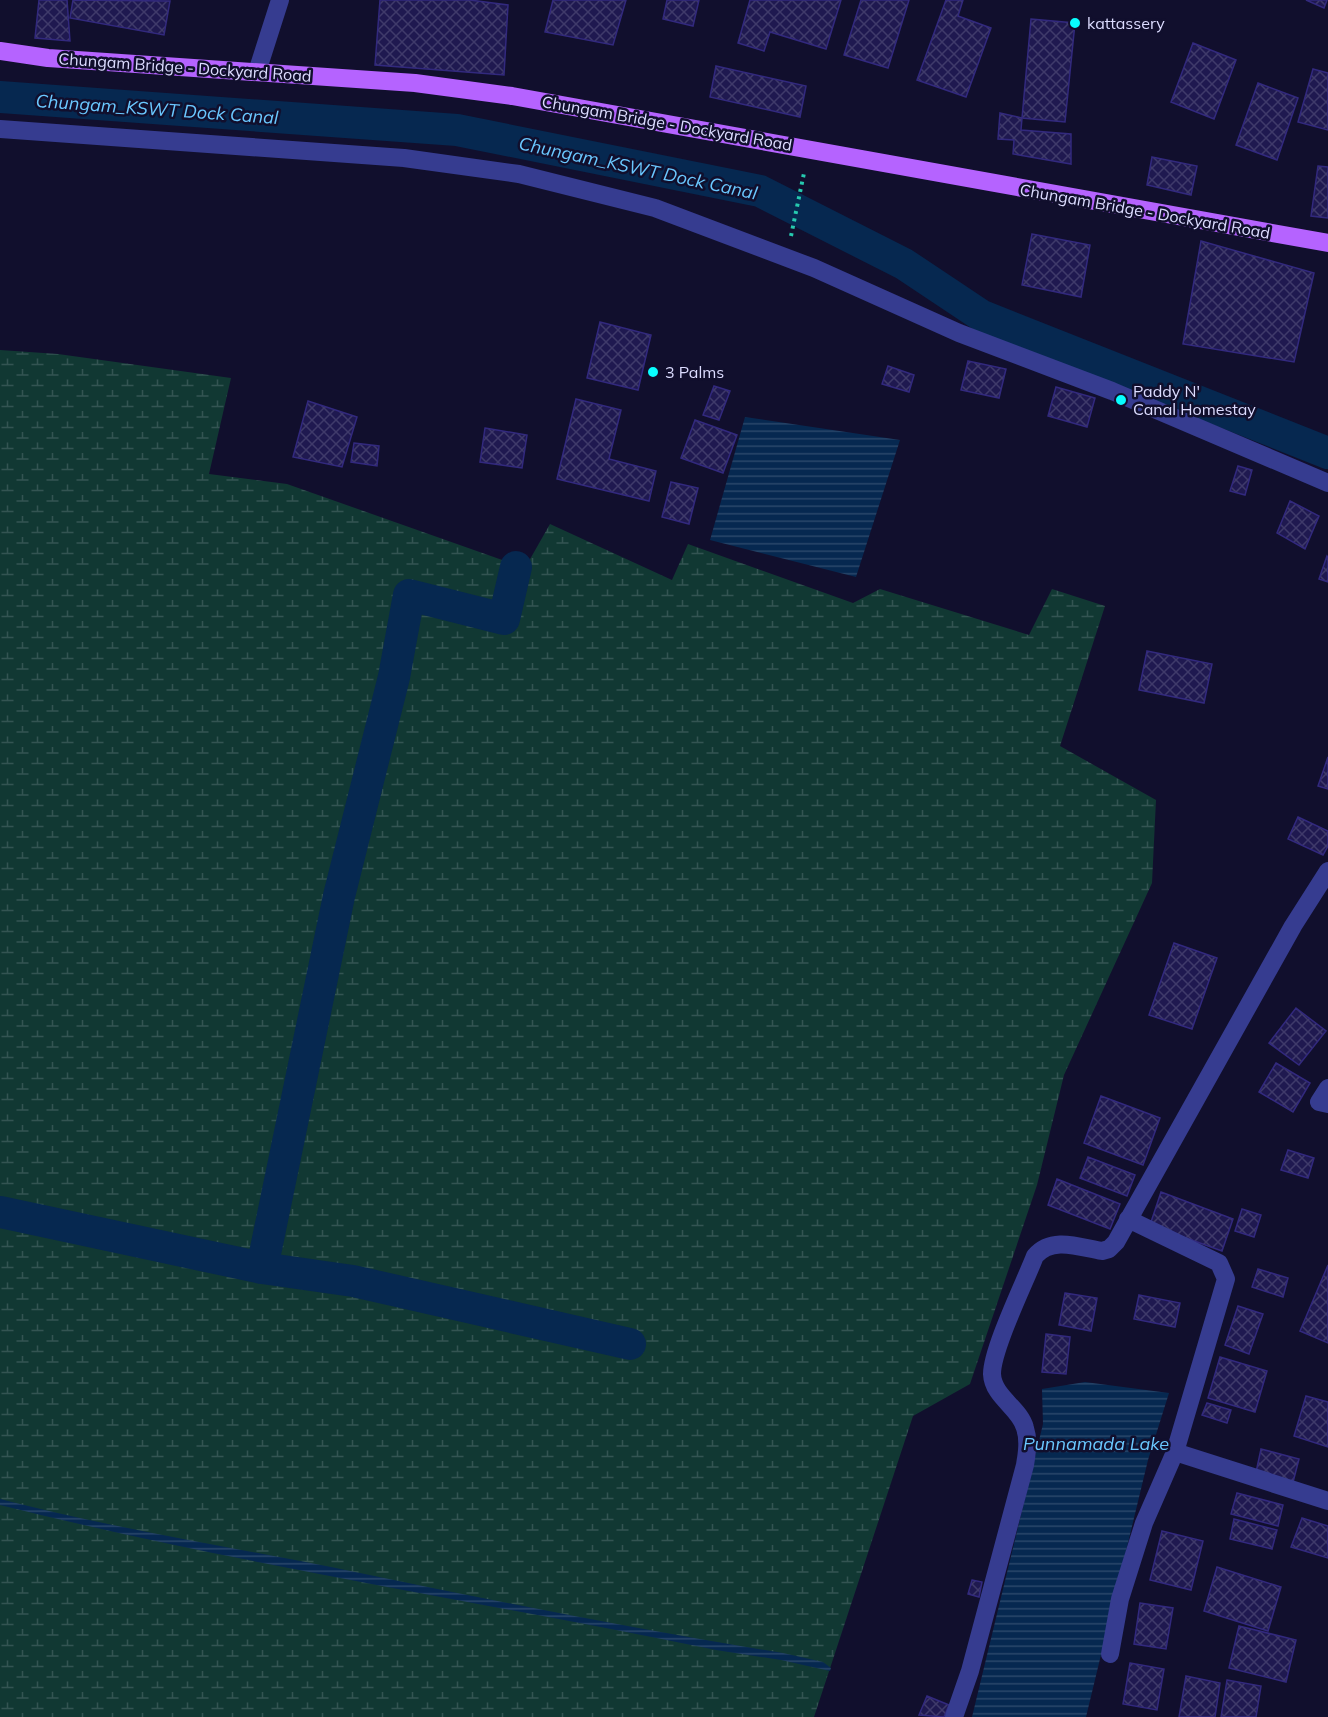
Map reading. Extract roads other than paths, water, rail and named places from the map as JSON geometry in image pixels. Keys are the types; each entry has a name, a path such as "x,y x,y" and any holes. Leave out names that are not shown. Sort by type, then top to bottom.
{"main road":[{"name":"Chungam Bridge - Dockyard Road","path":"0,51 48,58 415,83 512,96 1328,243"}],"street":[{"path":"257,72 280,0"},
{"path":"0,129 404,158 519,174 655,208 814,268 959,333 1112,391 1328,483"},
{"path":"954,1717 970,1671 1025,1465 1028,1444 1025,1426 999,1393 992,1375 996,1354 1035,1256 1042,1248 1052,1243 1102,1251 1109,1249 1128,1220 1293,926 1328,871"},
{"path":"1328,1088 1319,1102 1328,1104"},
{"path":"1110,1654 1120,1599 1144,1523 1175,1452 1226,1279 1224,1269 1219,1263 1128,1220"},
{"path":"1175,1452 1328,1501"}],"water":[{"path":"745,417 900,440 856,577 710,540"},
{"name":"Punnamada Lake","path":"1085,1382 1169,1393 1148,1460 1086,1717 972,1717 1043,1424 1042,1389"},
{"path":"0,1499 135,1529 518,1605 783,1653 823,1662 831,1668 830,1671 781,1660 716,1650 178,1546 0,1505"}],"waterway":[{"name":"Chungam_KSWT Dock Canal","path":"0,97 457,130 760,191 904,264 982,316 1328,453"},
{"path":"516,567 504,619 409,595 394,677 339,896 262,1268 353,1281 630,1344"},
{"path":"0,1212 262,1268"}],"place":[{"name":"kattassery","path":"1075,23"},
{"name":"3 Palms","path":"653,372"},
{"name":"Paddy N' Canal Homestay","path":"1121,400"}]}
